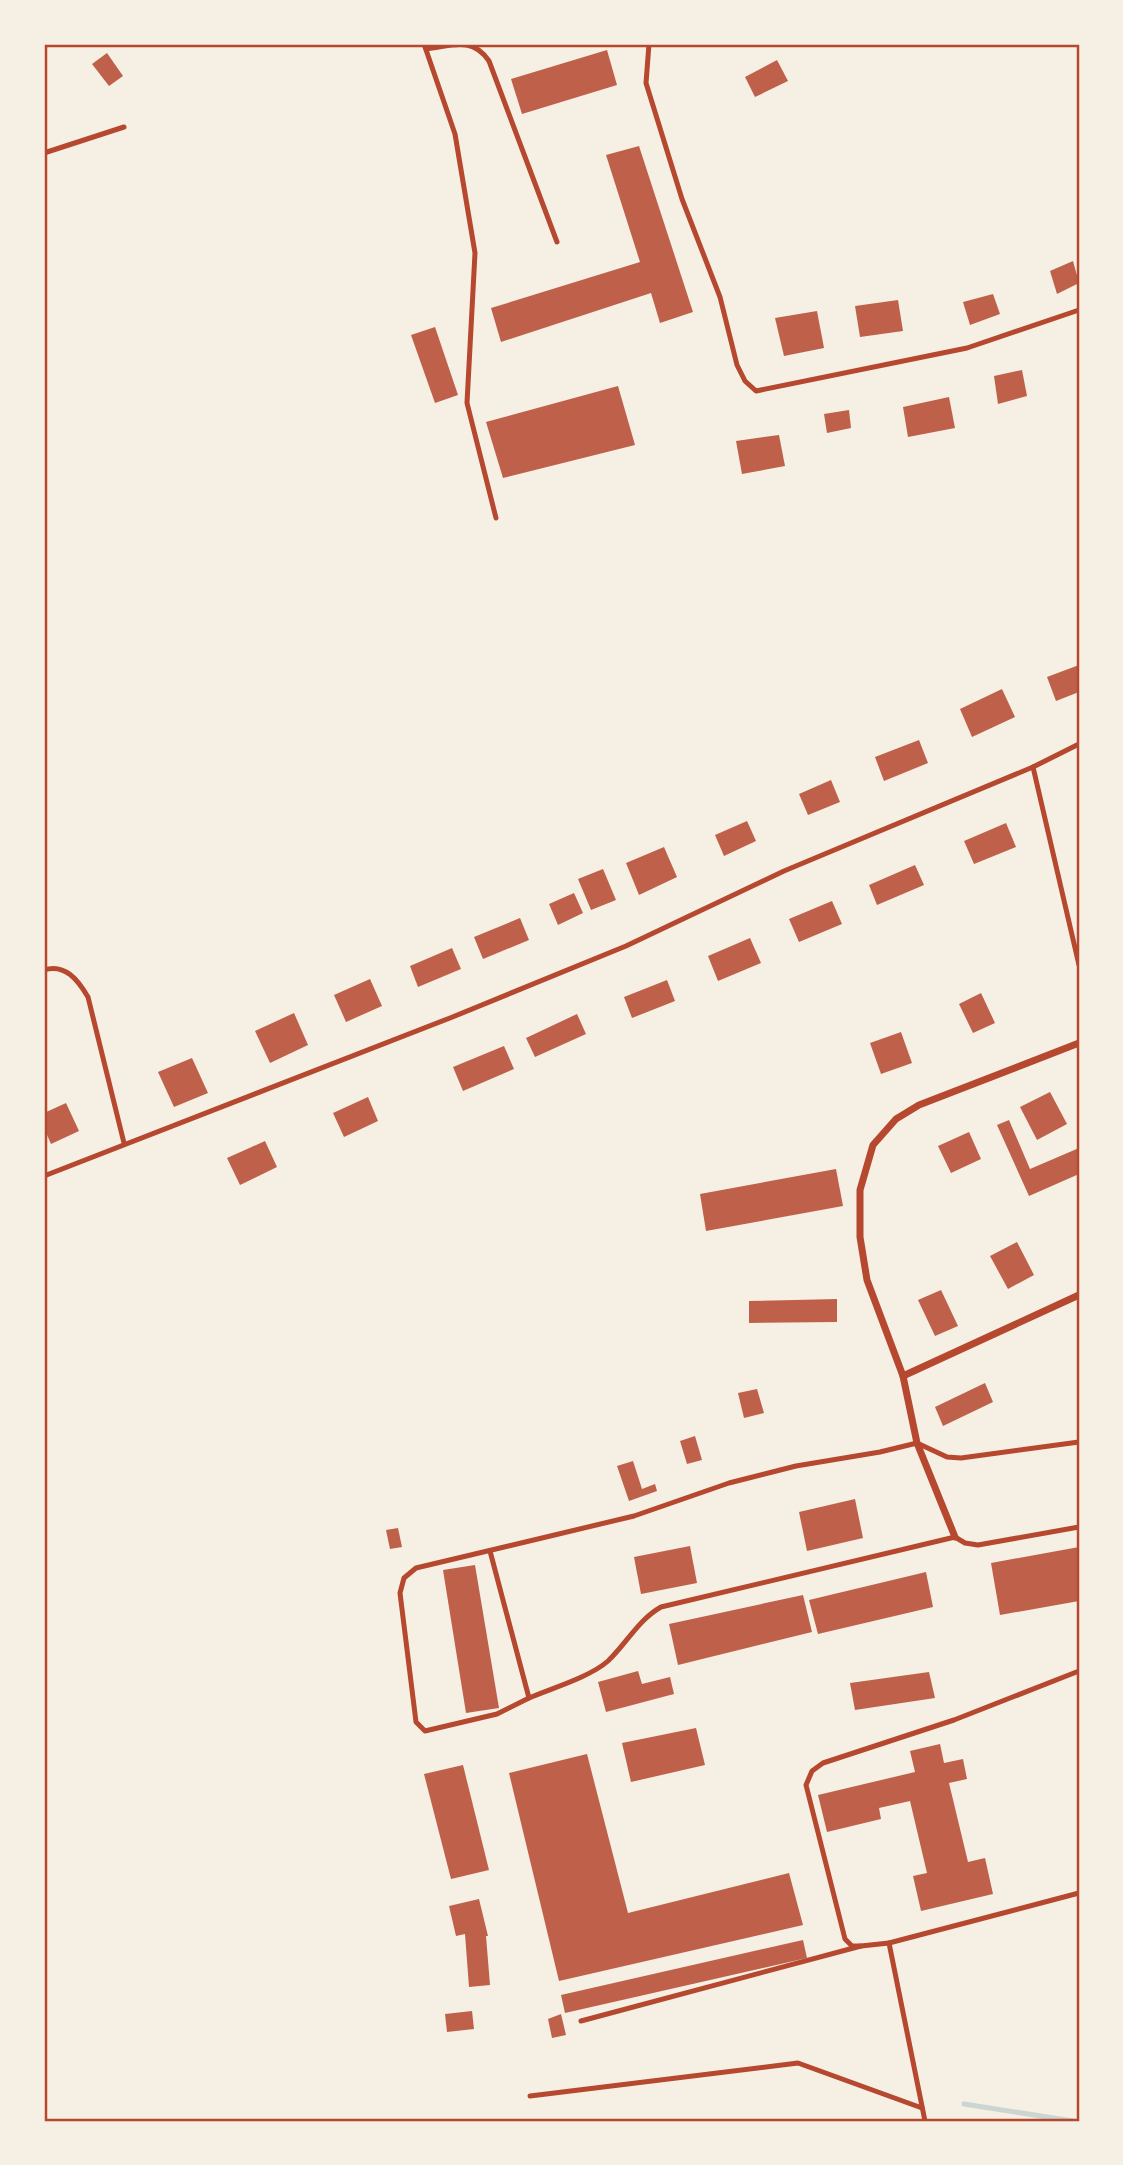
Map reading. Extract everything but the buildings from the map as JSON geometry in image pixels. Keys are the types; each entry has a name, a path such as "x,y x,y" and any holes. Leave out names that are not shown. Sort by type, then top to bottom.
{"street":[{"path":"955,1537 917,1443 903,1376 867,1280 860,1237 860,1190 873,1145 895,1119 919,1105 1079,1043"},
{"path":"903,1376 1079,1295"}],"lane":[{"path":"496,518 467,402 475,253 455,134 425,46 467,44 482,50 489,61 557,242"},
{"path":"649,44 646,83 682,199 720,297 737,365 745,382 756,391 967,348 1079,310"},
{"path":"44,153 124,127"},
{"path":"44,1175 437,1023 626,946 784,871 1033,767 1079,744"},
{"path":"1033,767 1079,965"},
{"path":"44,970 53,967 66,971 88,997 124,1143"},
{"path":"1079,1442 961,1458 947,1457 917,1443 796,1466 729,1483 634,1517 416,1568 404,1578 400,1593 416,1722 421,1729 428,1732 497,1714 599,1668 648,1614 662,1607 955,1537 965,1543 978,1545 1079,1527"},
{"path":"490,1551 529,1698"},
{"path":"1079,1671 954,1720 835,1759 812,1771 806,1785 845,1938 852,1947 889,1943 1079,1893"},
{"path":"889,1943 925,2121"},
{"path":"581,2021 861,1946"},
{"path":"530,2096 798,2063 922,2108"}],"waterway":[{"path":"964,2104 1073,2121"}]}
